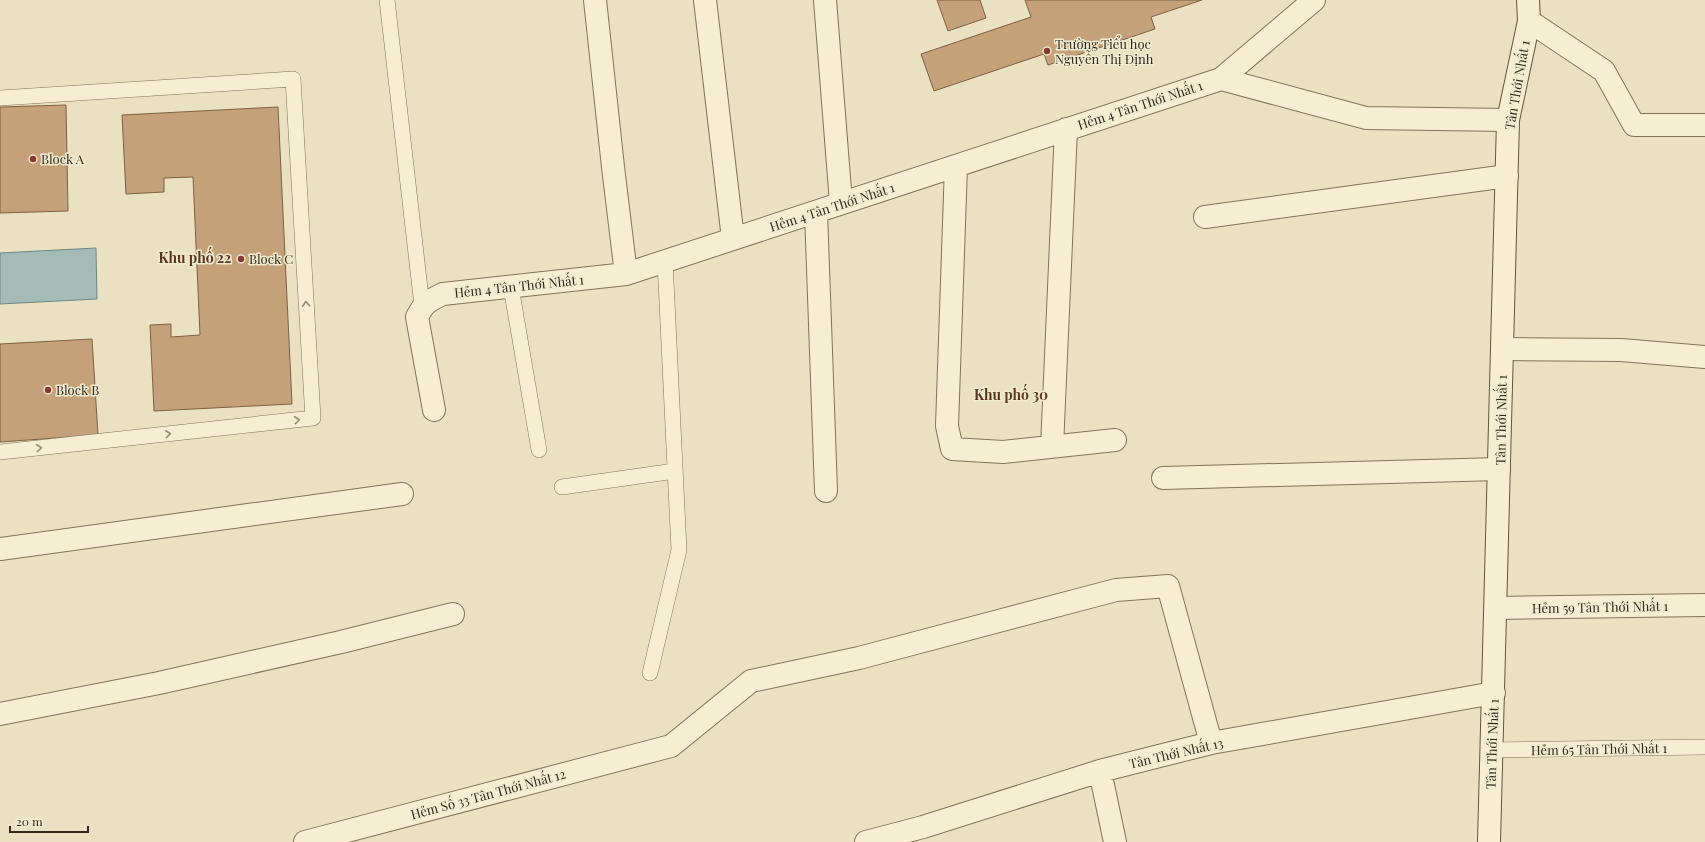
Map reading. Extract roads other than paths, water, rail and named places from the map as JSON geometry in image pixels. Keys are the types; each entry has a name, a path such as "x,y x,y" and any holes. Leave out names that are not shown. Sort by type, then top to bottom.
{"street":[{"path":"595,0 626,274"},
{"path":"705,0 733,239"},
{"path":"825,0 841,203"},
{"name":"Hẻm 4 Tân Thới Nhất 1","path":"422,306 428,301 443,294 626,274 1221,79 1314,0"},
{"path":"1528,10 1604,71 1634,125 1705,125"},
{"name":"Tân Thới Nhất 1","path":"1489,842 1508,120 1528,10"},
{"path":"1221,79 1366,118 1508,120"},
{"path":"1052,447 1066,129"},
{"path":"956,166 946,426 952,449 1003,452 1115,440"},
{"path":"1205,217 1507,176"},
{"path":"816,212 826,491"},
{"path":"422,306 417,317 434,410"},
{"path":"1502,349 1621,350 1705,357"},
{"path":"1163,478 1499,469"},
{"path":"0,549 402,494"},
{"name":"Hẻm Số 33 Tân Thới Nhất 12","path":"306,842 671,746 751,681 859,658 1116,590 1168,586 1211,743"},
{"name":"Hẻm 59 Tân Thới Nhất 1","path":"1496,608 1705,605"},
{"path":"0,714 159,683 341,642 453,614"},
{"name":"Tân Thới Nhất 13","path":"866,842 925,834 1100,771 1211,743 1494,693"},
{"path":"1100,771 1116,842"}],"lane":[{"path":"387,0 422,306"},
{"path":"0,98 293,79 313,418 0,452"},
{"path":"650,673 679,550 665,262"},
{"path":"511,287 538,450"},
{"path":"562,487 675,471"},
{"name":"Hẻm 65 Tân Thới Nhất 1","path":"1492,750 1705,747"}],"water":[{"path":"96,248 97,299 0,304 0,253"}],"place":[{"name":"Trường Tiểu học Nguyễn Thị Định","path":"1047,51"},
{"name":"Block A","path":"33,159"},
{"name":"Block C","path":"241,259"},
{"name":"Block B","path":"48,390"}],"district":[{"name":"Khu phố 22","path":"195,258"},
{"name":"Khu phố 30","path":"1011,395"}]}
